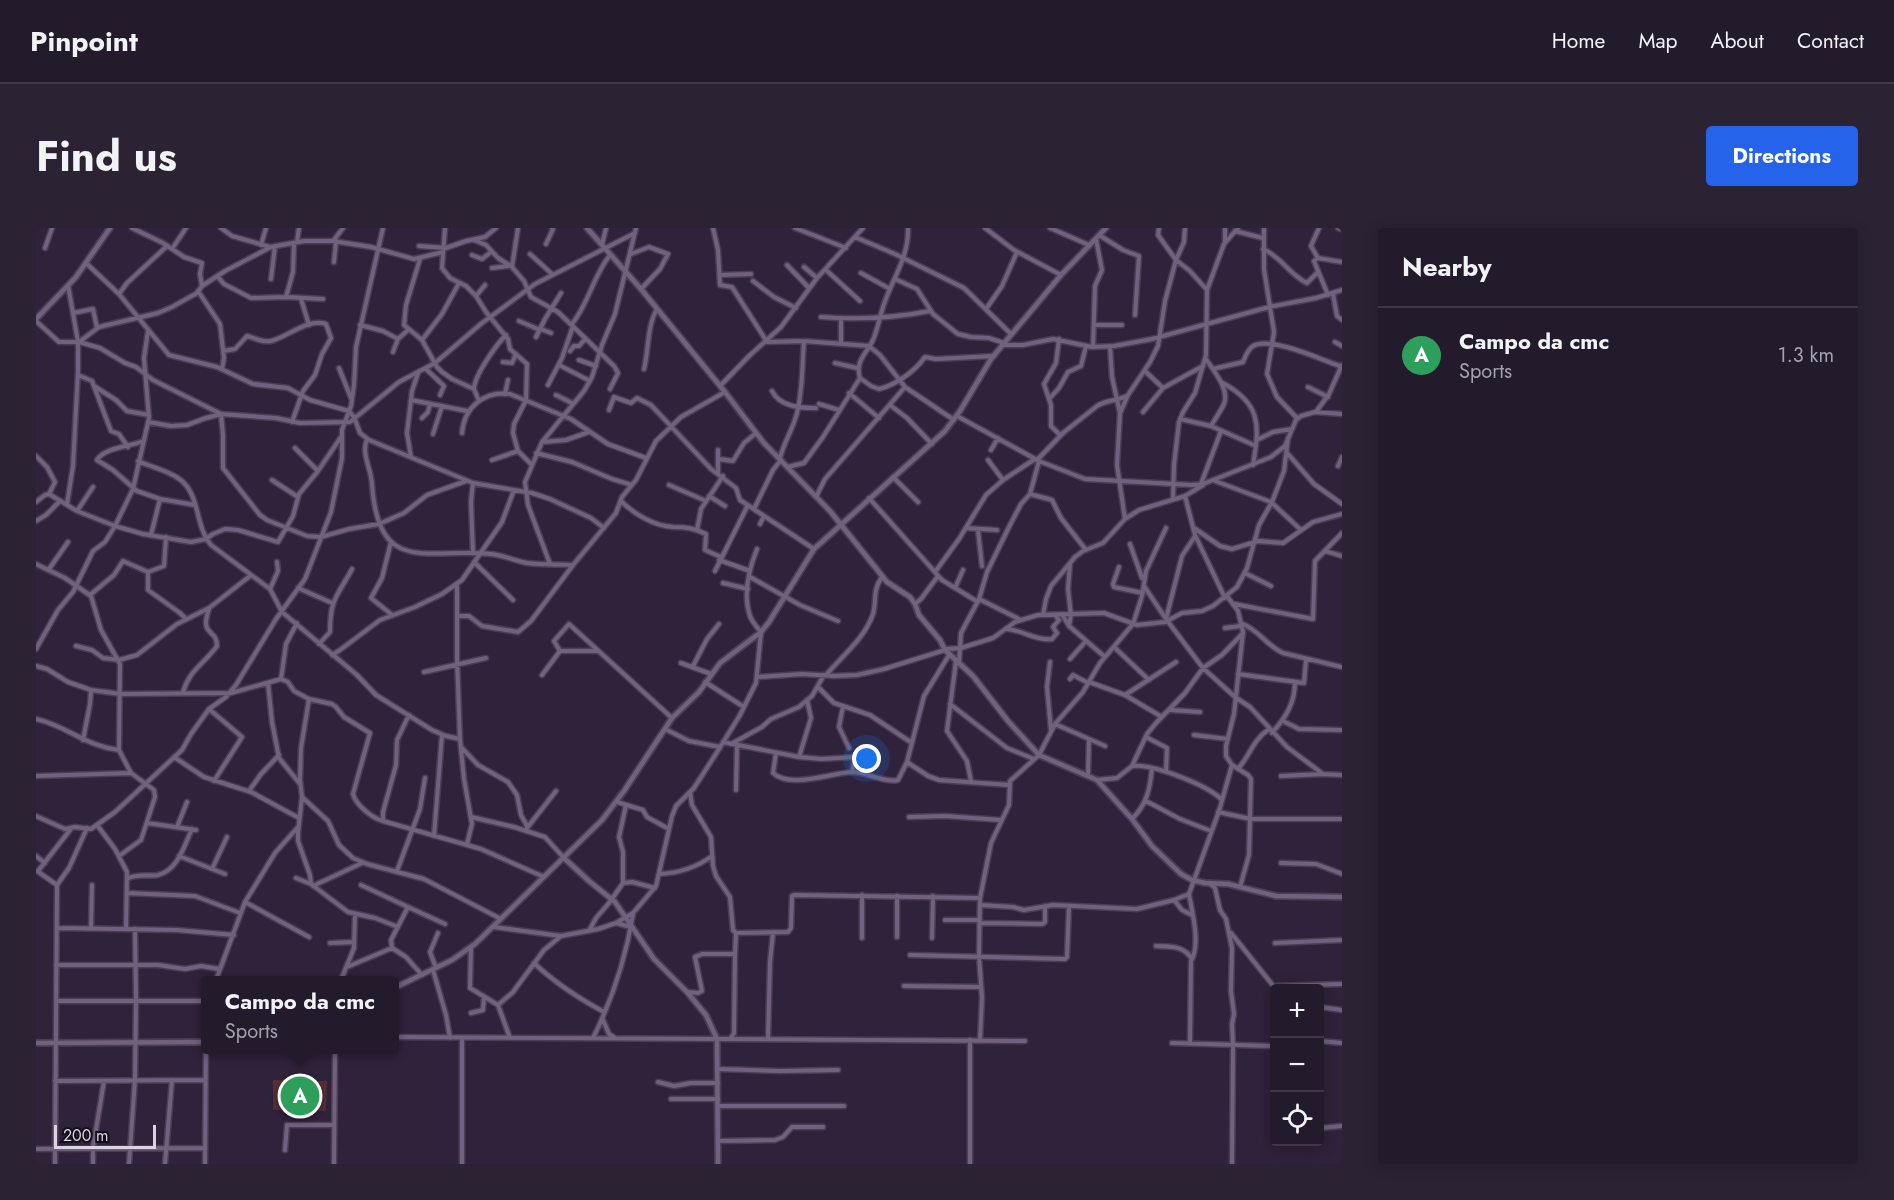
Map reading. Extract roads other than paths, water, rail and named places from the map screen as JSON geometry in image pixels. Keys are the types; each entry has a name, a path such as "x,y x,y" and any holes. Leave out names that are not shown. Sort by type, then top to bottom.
{"street":[{"path":"45,248 52,228"},
{"path":"110,228 86,263 36,320 59,342 78,342 100,348 136,367 153,380 221,414"},
{"path":"132,228 184,257 201,262 202,286"},
{"path":"119,294 127,283 170,248 186,228"},
{"path":"222,228 232,236 262,247 335,241 379,249 409,259 420,259 485,237 496,228"},
{"path":"78,342 97,328 172,307 262,247 266,228"},
{"path":"286,297 299,228"},
{"path":"334,262 335,241 342,228"},
{"path":"57,885 37,871 70,829 75,826 95,828 182,750 209,709 231,693 307,574 332,512 341,467 342,435 354,385 354,357 383,228"},
{"path":"445,228 441,267 447,275 476,296 506,335 510,349 527,364 526,400 513,429 518,451 531,464"},
{"path":"510,266 518,228"},
{"path":"546,244 550,239 552,228"},
{"path":"587,228 641,289 756,433 840,523 886,582 905,593 915,604 919,615 940,640 944,650 978,681 1008,721 1039,755 1097,780 1132,819 1157,852 1181,874 1193,881 1240,887 1276,896 1342,897"},
{"path":"604,247 606,228"},
{"path":"713,228 718,250 720,285 732,287 767,342"},
{"path":"795,228 846,249"},
{"path":"720,386 781,327 809,288 863,228"},
{"path":"908,228 908,241 903,258 869,346 859,361 857,368 860,378 877,389 884,388 919,366 925,357 936,359 993,356"},
{"path":"985,228 1017,252 1061,275"},
{"path":"1050,228 1089,245"},
{"path":"399,986 435,969 471,946 494,927 602,820 617,802 672,718 697,694 720,663 761,632 786,597 814,549 868,498 932,444 956,418 993,356 1061,275 1106,228"},
{"path":"1160,228 1158,235 1176,260 1208,290"},
{"path":"1120,413 1128,395 1145,371 1158,346 1166,301 1176,260 1184,242 1185,228"},
{"path":"1173,499 1174,465 1180,419 1195,393 1205,358 1208,290 1225,242 1225,228"},
{"path":"1264,228 1263,249 1274,332 1267,374 1277,397 1297,418"},
{"path":"1318,258 1311,246 1319,228"},
{"path":"1225,242 1237,230 1263,238"},
{"path":"148,422 171,426 188,425 221,414 276,418 292,422 344,424 355,419 399,382 435,363 490,317 527,290 552,274 635,231"},
{"path":"550,564 525,492 525,482 542,442 590,381 615,314 635,231"},
{"path":"1099,233 1140,257 1135,315"},
{"path":"1094,347 1095,286 1102,270 1099,233"},
{"path":"855,237 964,288 1011,334"},
{"path":"474,240 486,244 491,252 510,266 524,281 534,300 552,308 600,352 618,373 610,389"},
{"path":"419,246 443,250"},
{"path":"271,279 273,247"},
{"path":"631,255 648,247 668,254 660,268 641,289"},
{"path":"1263,249 1279,258 1293,276 1304,282 1307,283 1318,272"},
{"path":"472,255 482,259 491,252"},
{"path":"986,309 1002,286 1017,252"},
{"path":"530,255 552,274"},
{"path":"548,385 559,365 573,325 583,309 598,272 610,255"},
{"path":"1318,258 1342,262"},
{"path":"1318,258 1314,262 1330,294 1337,316 1342,320"},
{"path":"420,259 406,305 404,326 422,339 435,363 452,379 474,389"},
{"path":"86,263 119,294 169,355 222,369 253,384 288,388 301,396 349,411 360,433 367,439 473,483 525,492 571,508 591,518 604,528"},
{"path":"492,268 510,266"},
{"path":"787,266 809,288"},
{"path":"804,267 817,279"},
{"path":"826,270 860,301"},
{"path":"861,273 890,289"},
{"path":"720,274 752,274"},
{"path":"217,276 224,284 248,297 323,299"},
{"path":"895,279 917,289 930,311 944,325 958,334 989,338 1003,344 1023,345 1059,339 1094,347 1160,337 1342,290"},
{"path":"753,281 774,297 796,308"},
{"path":"422,339 442,314 459,283"},
{"path":"67,504 73,466 78,375 78,342 68,285"},
{"path":"476,296 485,285"},
{"path":"198,291 220,324 222,369"},
{"path":"536,337 561,293"},
{"path":"301,299 309,325"},
{"path":"73,313 93,309 97,328"},
{"path":"644,369 651,323 657,309"},
{"path":"822,317 903,316 930,311"},
{"path":"841,318 841,343"},
{"path":"519,321 551,333"},
{"path":"223,351 236,349 247,336 268,342 309,325 324,323 332,336 322,354 315,375 301,396 292,422"},
{"path":"360,325 383,331 398,339"},
{"path":"1095,325 1122,325"},
{"path":"36,649 58,610 76,586 93,551 105,542 115,526 133,489 149,416 144,358 148,330"},
{"path":"393,352 398,339 408,330"},
{"path":"479,401 474,389 477,376 506,335"},
{"path":"570,351 585,339"},
{"path":"1059,339 1056,363 1044,384 1050,398 1051,426 1060,435"},
{"path":"767,342 804,341 869,346 880,355 905,387 956,418 1037,460 1062,472 1085,478 1202,484 1271,458 1285,446 1297,418 1315,412 1342,414"},
{"path":"754,509 769,476 780,459 783,445 795,422 804,341"},
{"path":"1335,342 1342,346"},
{"path":"1213,369 1243,362 1253,346 1273,345 1299,350 1341,366 1328,397 1315,412"},
{"path":"1050,398 1068,372 1081,366 1086,346"},
{"path":"1110,346 1120,413 1118,465 1125,519"},
{"path":"503,362 512,363 516,354"},
{"path":"1205,358 1221,382 1224,403 1211,426"},
{"path":"579,360 596,366"},
{"path":"836,363 857,368"},
{"path":"559,365 590,381"},
{"path":"1143,412 1163,388 1203,365"},
{"path":"339,368 352,399"},
{"path":"426,369 444,386 440,395"},
{"path":"1145,371 1163,388"},
{"path":"411,457 407,433 411,400 418,373"},
{"path":"78,375 90,380 111,431 118,434 128,447"},
{"path":"788,467 804,463 806,456 823,437 860,378"},
{"path":"505,394 508,380"},
{"path":"1221,382 1232,387 1243,397 1256,415 1257,440 1253,465"},
{"path":"94,386 116,400 127,411 149,416"},
{"path":"816,497 825,479 905,387"},
{"path":"1308,387 1328,397"},
{"path":"772,391 774,396 783,402 798,407 817,406 839,410"},
{"path":"457,616 469,616 482,626 519,632 531,621 618,509 656,441 687,413 725,392"},
{"path":"849,393 879,418"},
{"path":"462,433 467,411 479,401 505,394 526,400 562,416 608,444 646,458"},
{"path":"556,395 572,403"},
{"path":"915,604 921,599 986,495 1004,480 1037,460 1060,435 1103,402 1117,400 1128,395"},
{"path":"609,410 614,397 631,403 637,398 651,405 711,469 736,488 741,500 814,549"},
{"path":"411,400 467,411"},
{"path":"422,418 428,412 430,404"},
{"path":"891,405 932,444"},
{"path":"434,434 442,406"},
{"path":"221,414 223,468 260,515 307,536 321,537 379,524 404,513 427,495 467,480"},
{"path":"1180,419 1211,426 1256,446"},
{"path":"1257,440 1273,432 1292,428"},
{"path":"542,442 567,440 590,431"},
{"path":"1043,615 1051,586 1070,563 1086,550 1103,543 1125,519 1146,507 1185,496 1202,484 1203,474 1221,431"},
{"path":"719,459 733,460 744,443 756,433"},
{"path":"49,494 76,511 115,526 151,535 191,542 206,539 225,529 238,530 278,542 296,511 298,498 342,435"},
{"path":"991,450 998,438"},
{"path":"758,677 802,674 857,675 993,638 1020,620 1043,615 1104,613 1137,625 1209,608 1237,587 1245,573 1259,525 1272,502 1284,471 1288,438"},
{"path":"367,439 365,455 372,478 373,506 379,524 397,547 418,554 473,553 501,555 526,563 573,565"},
{"path":"144,441 108,451 99,455 97,460 113,470 133,489 160,499 195,506"},
{"path":"295,448 318,471"},
{"path":"718,450 718,473"},
{"path":"492,460 518,451"},
{"path":"536,453 572,462 612,479 632,484"},
{"path":"1287,454 1314,484 1342,504"},
{"path":"36,456 54,479 55,484 49,494 36,502"},
{"path":"1338,466 1342,457"},
{"path":"138,460 180,478 190,489 206,539 221,554 270,589 282,612 376,695 442,735 460,739"},
{"path":"988,460 1004,480"},
{"path":"971,781 967,761 947,731 961,648 961,633 979,600 990,567 1018,510 1030,494 1037,460"},
{"path":"1203,474 1213,481 1272,502 1301,530"},
{"path":"698,530 701,509 723,476"},
{"path":"893,477 918,502"},
{"path":"272,480 298,498"},
{"path":"473,483 471,502 473,553"},
{"path":"669,486 705,501"},
{"path":"76,511 93,487"},
{"path":"331,655 370,626 391,615 415,607 457,585 502,522 514,490"},
{"path":"1030,494 1052,500 1061,518 1086,550"},
{"path":"709,496 725,506"},
{"path":"1185,496 1195,535 1226,597 1238,611 1243,632 1234,714 1227,739 1226,756 1232,765 1250,777 1249,855 1240,887"},
{"path":"868,498 937,574 955,588 1020,620"},
{"path":"151,535 160,499"},
{"path":"36,521 60,501"},
{"path":"621,501 643,518 672,527 680,526 698,530 706,535 705,550 750,571"},
{"path":"715,571 748,505"},
{"path":"1194,528 1227,549 1238,548 1254,542 1282,543 1313,522 1342,514"},
{"path":"760,524 764,516"},
{"path":"966,528 998,530"},
{"path":"980,1040 980,898 991,843 1009,805 1011,778 1039,755 1054,724 1089,683 1105,657 1133,624 1143,593 1146,571 1166,528"},
{"path":"978,530 982,566"},
{"path":"1233,604 1313,619 1315,563 1342,533"},
{"path":"1166,620 1182,555 1195,535"},
{"path":"90,596 114,575 123,561 148,572 162,567 165,564 166,537"},
{"path":"49,569 68,542"},
{"path":"391,542 382,578 371,598 391,615"},
{"path":"1130,544 1144,583 1166,620 1203,669 1250,707 1287,747 1323,774"},
{"path":"494,927 561,936 588,931 616,923 633,913 655,888 676,806 690,791 720,747 744,707 758,677 761,632 750,615 748,589 750,571 757,549"},
{"path":"1326,551 1342,556"},
{"path":"270,589 278,571 277,562"},
{"path":"474,562 513,600"},
{"path":"1069,626 1071,615 1068,589 1070,563"},
{"path":"36,564 49,569 90,596 101,630 119,660 121,694 119,750 131,773 154,790 155,797 141,840 119,856"},
{"path":"1119,567 1114,587 1143,593"},
{"path":"319,644 330,632 329,615 332,603 352,569"},
{"path":"955,588 963,570"},
{"path":"148,572 148,590 186,619"},
{"path":"1245,573 1271,586"},
{"path":"76,646 92,650 101,658 119,660 136,655 161,635 209,608 250,576"},
{"path":"750,577 800,605 838,621"},
{"path":"730,744 799,707 807,700 825,675 858,639 873,615 875,590 882,577"},
{"path":"723,583 748,589"},
{"path":"457,585 460,739 472,829 467,844"},
{"path":"298,588 332,603"},
{"path":"183,692 193,672 217,646 217,640 206,627 209,608"},
{"path":"1006,629 1022,631 1042,639 1053,638 1057,633 1053,627 1059,620 1055,614"},
{"path":"1062,615 1069,626 1105,657"},
{"path":"281,679 286,644 297,623"},
{"path":"560,651 554,643 569,624 672,718"},
{"path":"693,666 707,639 719,624"},
{"path":"1225,628 1241,624 1258,632 1277,650 1306,660 1342,667"},
{"path":"1097,780 1117,778 1132,766 1146,737 1162,717 1171,710 1203,669 1222,655 1243,632"},
{"path":"1070,659 1086,641"},
{"path":"1114,647 1149,680"},
{"path":"338,660 340,650"},
{"path":"560,651 599,651"},
{"path":"542,675 560,651"},
{"path":"776,753 773,773 779,777 801,780 852,772 895,781 907,762 924,696 949,656"},
{"path":"424,672 486,658"},
{"path":"1238,674 1305,682 1306,660"},
{"path":"1050,662 1047,687 1051,731"},
{"path":"1125,695 1176,662"},
{"path":"681,663 711,674"},
{"path":"36,666 43,667 68,682 91,690 121,694 231,693 281,679 288,682 294,692 309,699 332,704 344,717 370,733 353,794 354,800 371,816 467,844 544,877"},
{"path":"1070,679 1073,675 1125,695 1162,717"},
{"path":"705,682 744,707"},
{"path":"1238,769 1248,758 1258,737 1271,731 1282,722 1293,702 1295,682"},
{"path":"268,683 279,758 300,784"},
{"path":"818,687 834,703 870,715 912,743"},
{"path":"82,740 91,690"},
{"path":"309,699 301,748 302,797 298,840 312,885"},
{"path":"799,757 811,718 807,700"},
{"path":"950,704 1007,748 1034,759"},
{"path":"843,706 839,727 849,748"},
{"path":"209,709 242,737 214,782"},
{"path":"1171,710 1200,712"},
{"path":"383,821 383,812 396,765 397,740 409,715"},
{"path":"36,719 59,726 82,740 102,748 119,750"},
{"path":"1282,722 1299,729 1342,730"},
{"path":"1054,724 1105,746"},
{"path":"665,729 689,741 720,747"},
{"path":"434,836 442,735"},
{"path":"1194,735 1227,739"},
{"path":"1146,737 1167,748 1166,771"},
{"path":"1088,776 1089,739"},
{"path":"723,742 799,757 822,759 855,757 852,772"},
{"path":"736,790 737,745"},
{"path":"461,748 478,765 508,782 517,795 520,814 527,828"},
{"path":"249,791 279,754"},
{"path":"174,757 196,773 214,782 249,791 299,818"},
{"path":"907,762 928,776 939,780 1009,785"},
{"path":"1190,1043 1195,930 1189,894 1232,765"},
{"path":"1132,766 1166,771 1222,800"},
{"path":"1132,819 1146,801 1152,768"},
{"path":"36,776 131,773"},
{"path":"1281,776 1342,775"},
{"path":"397,871 414,830 425,778"},
{"path":"139,780 140,788"},
{"path":"527,828 556,791"},
{"path":"690,791 692,805 711,837 716,876 730,897 733,930 736,933 734,1033 731,1039"},
{"path":"302,797 328,821 343,850 362,862 431,882 501,919"},
{"path":"1146,801 1180,819 1211,831"},
{"path":"177,828 187,802"},
{"path":"617,802 643,810 647,817 669,829"},
{"path":"588,931 624,883 623,852 619,837 626,805"},
{"path":"1218,812 1251,819 1342,819"},
{"path":"36,816 61,828 70,829"},
{"path":"909,817 945,816 1002,820"},
{"path":"471,817 527,828 547,838 588,881 612,899 654,959 687,992 706,1016 717,1039 718,1164"},
{"path":"129,878 139,874 158,875 173,867 194,830 147,822"},
{"path":"97,825 119,856 129,878 126,928"},
{"path":"217,976 245,902 275,853 298,826"},
{"path":"55,1164 57,885 69,868 87,828"},
{"path":"212,869 227,837"},
{"path":"36,856 45,863"},
{"path":"179,856 225,874"},
{"path":"659,874 680,872 712,856"},
{"path":"312,885 362,862"},
{"path":"1281,863 1316,864 1342,874"},
{"path":"296,878 312,885 355,914 375,918 398,927"},
{"path":"624,883 632,882 655,888"},
{"path":"1209,883 1217,892 1232,948 1231,991 1234,1014 1232,1024 1232,1164"},
{"path":"91,929 92,885"},
{"path":"361,885 446,924"},
{"path":"127,893 195,896 240,913"},
{"path":"980,905 1013,906 1024,910 1045,906 1137,909 1189,894"},
{"path":"736,933 786,933 791,930 792,895 980,898"},
{"path":"862,895 862,938"},
{"path":"897,896 897,937"},
{"path":"932,938 933,896"},
{"path":"1174,900 1182,910 1192,915"},
{"path":"245,902 309,937"},
{"path":"945,920 1042,924 1045,922 1045,906"},
{"path":"910,955 1065,959 1067,957 1069,906"},
{"path":"392,948 391,940 408,907"},
{"path":"593,1038 621,968 633,913"},
{"path":"343,976 353,953 355,914"},
{"path":"616,923 631,927"},
{"path":"57,928 126,928 234,935"},
{"path":"129,1164 135,1080 135,929"},
{"path":"1229,930 1272,984"},
{"path":"438,933 430,952 450,1038"},
{"path":"768,1039 773,933"},
{"path":"498,1005 513,992 544,950 561,936"},
{"path":"1275,943 1342,940"},
{"path":"330,943 354,942"},
{"path":"471,946 470,987 498,1005 510,1038"},
{"path":"1156,946 1175,946 1186,952 1192,959"},
{"path":"347,967 392,948"},
{"path":"392,948 406,957 422,975"},
{"path":"687,992 702,991 694,958 696,956 735,954"},
{"path":"534,963 550,978 604,1012"},
{"path":"56,965 158,965 185,969 213,967 219,969"},
{"path":"1324,985 1342,984"},
{"path":"904,986 981,987"},
{"path":"471,1013 483,1010 484,997"},
{"path":"56,1001 201,1001"},
{"path":"1324,1008 1342,1010"},
{"path":"602,1020 609,1034 616,1038"},
{"path":"399,1037 1024,1041"},
{"path":"462,1038 462,1164"},
{"path":"969,1164 970,1040"},
{"path":"36,1043 201,1041"},
{"path":"1324,1041 1342,1043"},
{"path":"1172,1043 1270,1046"},
{"path":"205,1054 205,1164"},
{"path":"334,1054 334,1164"},
{"path":"718,1069 838,1070"},
{"path":"93,1164 93,1148 104,1080"},
{"path":"165,1164 172,1080"},
{"path":"55,1081 205,1080"},
{"path":"658,1082 674,1086 691,1083 718,1083"},
{"path":"671,1099 718,1099"},
{"path":"718,1106 843,1106"},
{"path":"285,1150 287,1125 334,1125"},
{"path":"1324,1128 1342,1126"},
{"path":"718,1141 775,1140 783,1137 792,1127 823,1127"},
{"path":"36,1149 205,1148"}],"place":[{"name":"Campo da cmc","path":"300,1096"}]}
